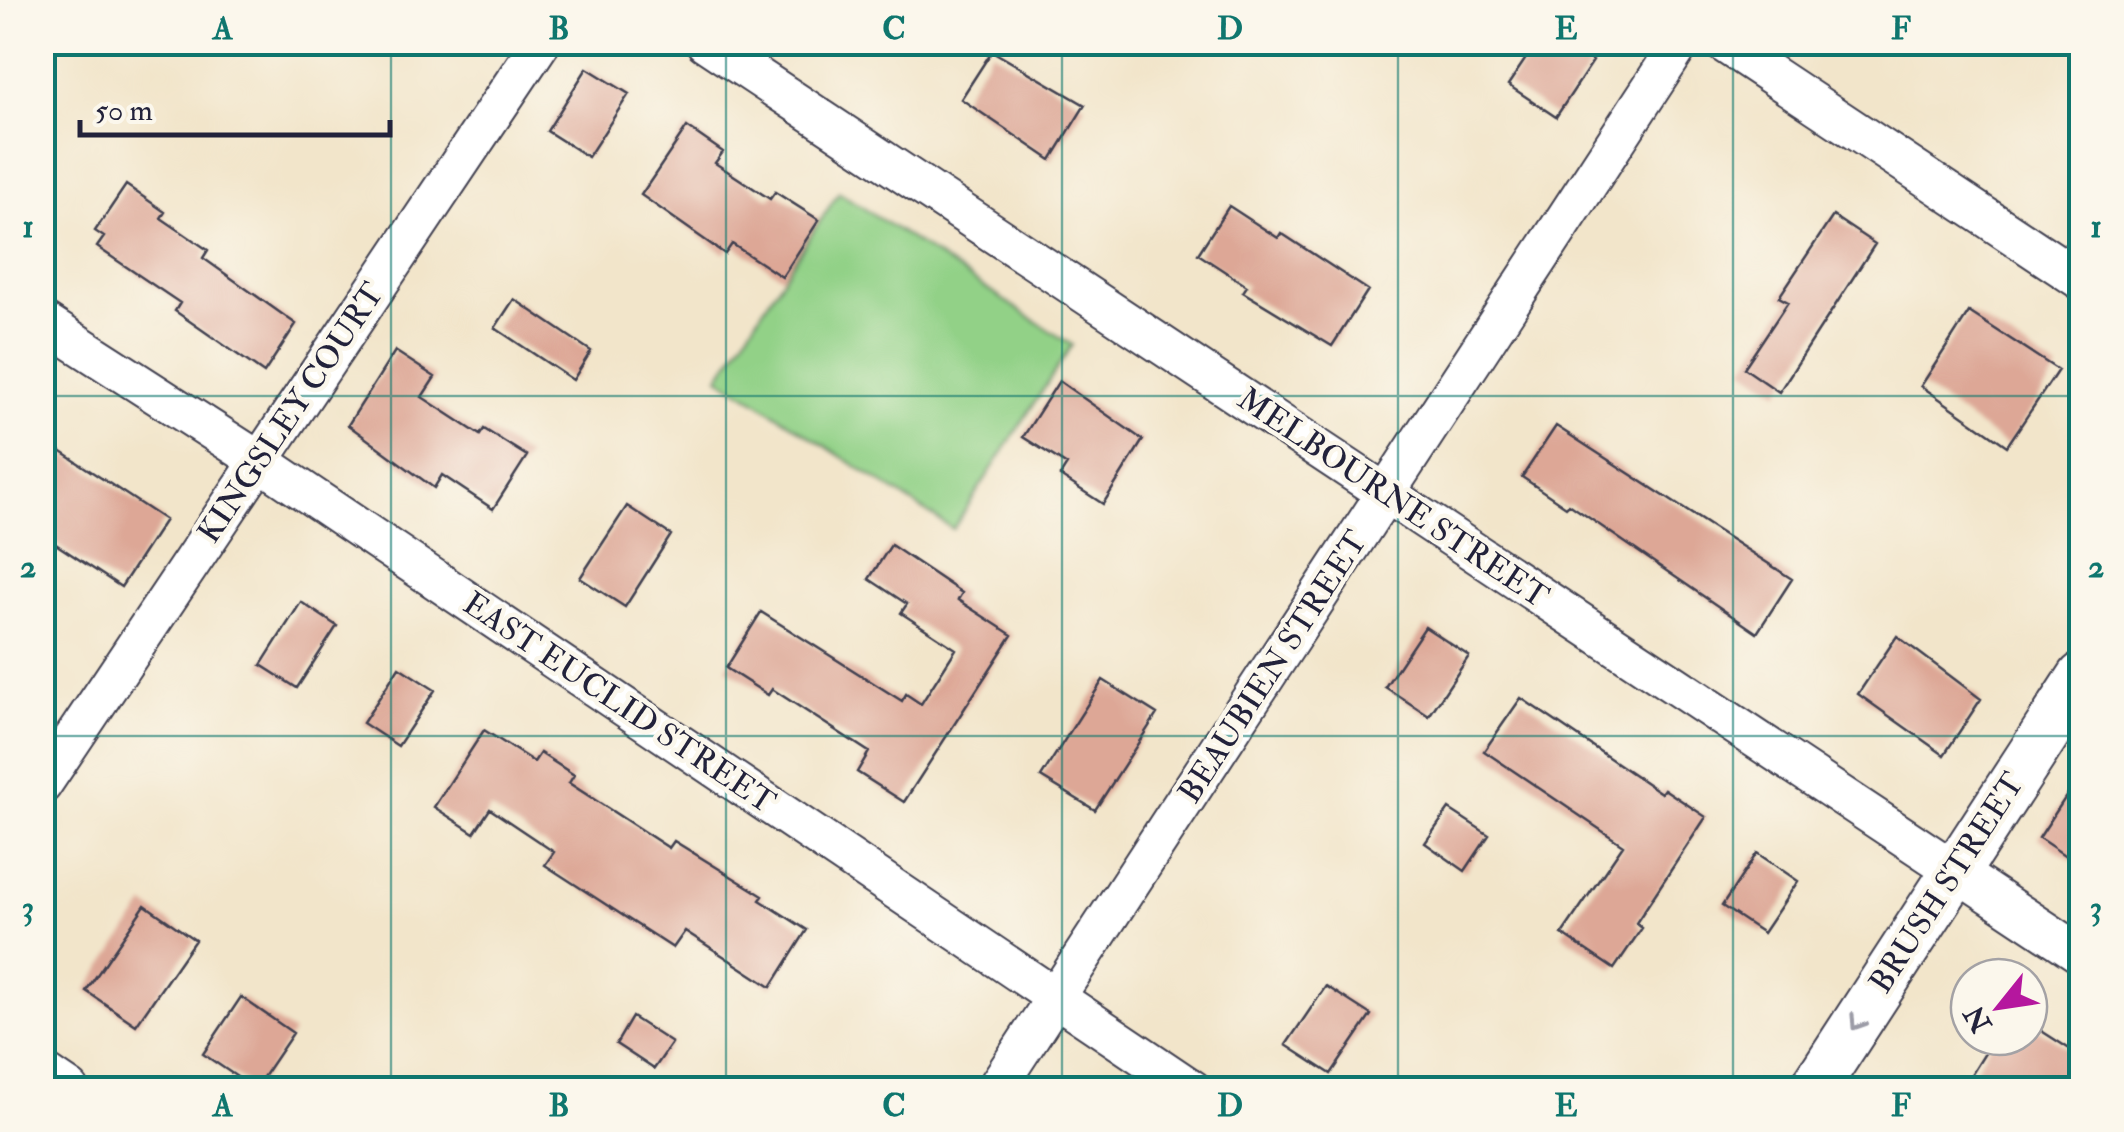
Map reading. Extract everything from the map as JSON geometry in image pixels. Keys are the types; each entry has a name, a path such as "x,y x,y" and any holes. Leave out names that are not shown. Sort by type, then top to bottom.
{"street":[{"name":"KINGSLEY COURT","path":"42,785 541,42"},
{"name":"MELBOURNE STREET","path":"705,42 2082,955"},
{"name":"BEAUBIEN STREET","path":"995,1090 1681,42"},
{"path":"1722,42 2082,281"},
{"name":"EAST EUCLID STREET","path":"42,321 258,460 1192,1090"},
{"name":"BRUSH STREET","path":"1813,1090 2082,677"},
{"path":"42,1072 70,1090"}],"green space":[{"path":"839,192 1072,345 953,529 719,377"}],"building":[{"path":"1537,42 1565,42 1593,61 1556,117 1508,85"},
{"path":"992,51 1085,105 1051,160 961,99"},
{"path":"587,68 629,94 588,157 547,131"},
{"path":"687,127 723,152 715,163 770,199 775,192 819,220 782,277 732,244 725,254 641,195"},
{"path":"126,185 165,212 161,218 208,250 203,258 296,324 264,373 175,311 180,303 97,247 104,237 95,231"},
{"path":"1229,206 1278,238 1281,233 1368,290 1332,346 1243,292 1247,286 1198,254"},
{"path":"1833,216 1875,244 1779,392 1744,368 1788,302 1779,297"},
{"path":"514,299 591,351 573,380 495,328"},
{"path":"1969,312 2058,370 2007,446 1921,386"},
{"path":"395,351 435,377 422,397 480,435 484,429 527,456 493,509 442,475 434,488 348,425"},
{"path":"1059,381 1143,440 1103,504 1060,476 1067,465 1023,437"},
{"path":"1556,426 1792,579 1757,633 1569,504 1566,507 1522,477"},
{"path":"42,439 165,520 121,587 42,535"},
{"path":"627,506 671,535 625,607 580,578"},
{"path":"891,545 962,593 958,600 1012,635 904,802 857,772 869,752 772,689 768,695 726,668 761,612 902,701 906,694 921,704 956,649 901,613 907,604 869,579"},
{"path":"301,602 337,626 297,688 261,665"},
{"path":"1425,627 1469,656 1429,716 1385,687"},
{"path":"1897,636 1981,699 1944,755 1858,694"},
{"path":"399,667 435,690 398,746 363,723"},
{"path":"1103,680 1157,714 1095,810 1041,777"},
{"path":"1521,698 1661,793 1664,789 1706,817 1636,923 1642,928 1614,969 1562,934 1623,845 1484,751"},
{"path":"484,730 534,762 540,753 574,775 569,783 669,848 674,841 763,896 760,900 807,930 771,987 685,931 673,948 545,865 554,852 490,809 474,833 434,807"},
{"path":"2082,772 2082,867 2039,838"},
{"path":"1449,809 1489,835 1465,871 1425,843"},
{"path":"1757,853 1798,881 1763,933 1722,906"},
{"path":"145,905 195,940 136,1025 86,991"},
{"path":"1326,986 1371,1015 1331,1074 1286,1045"},
{"path":"241,997 293,1033 255,1089 203,1054"},
{"path":"632,1017 672,1043 654,1069 616,1044"},
{"path":"2049,1036 2082,1057 2082,1090 1962,1090 1983,1057 2049,1057"}]}
